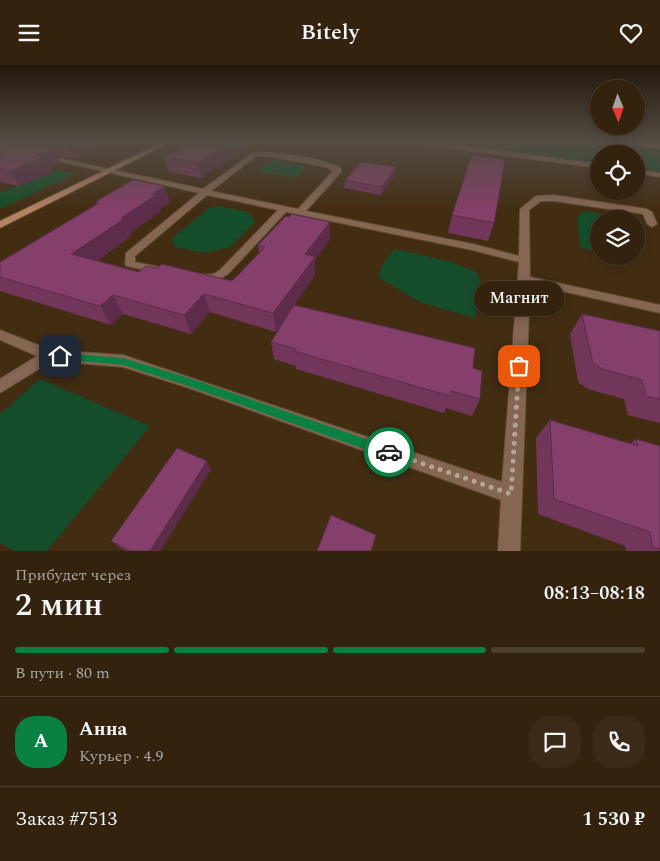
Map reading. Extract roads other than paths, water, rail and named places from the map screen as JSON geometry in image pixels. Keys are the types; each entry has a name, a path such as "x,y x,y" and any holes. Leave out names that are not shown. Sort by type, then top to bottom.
{"street":[{"path":"78,165 473,247 523,260"},
{"path":"0,225 121,165"},
{"path":"167,271 130,263 130,255 240,165"},
{"path":"300,212 338,170 326,165"},
{"path":"645,172 660,175"},
{"path":"509,551 524,279 524,209 539,198 554,198 647,212 652,225"},
{"path":"186,275 204,279 216,277 224,272 284,209"},
{"path":"524,279 660,309"},
{"path":"0,335 50,355 123,361 192,383 511,494"},
{"path":"0,387 50,355"}],"place":[{"name":"Магнит","path":"519,366"}]}
